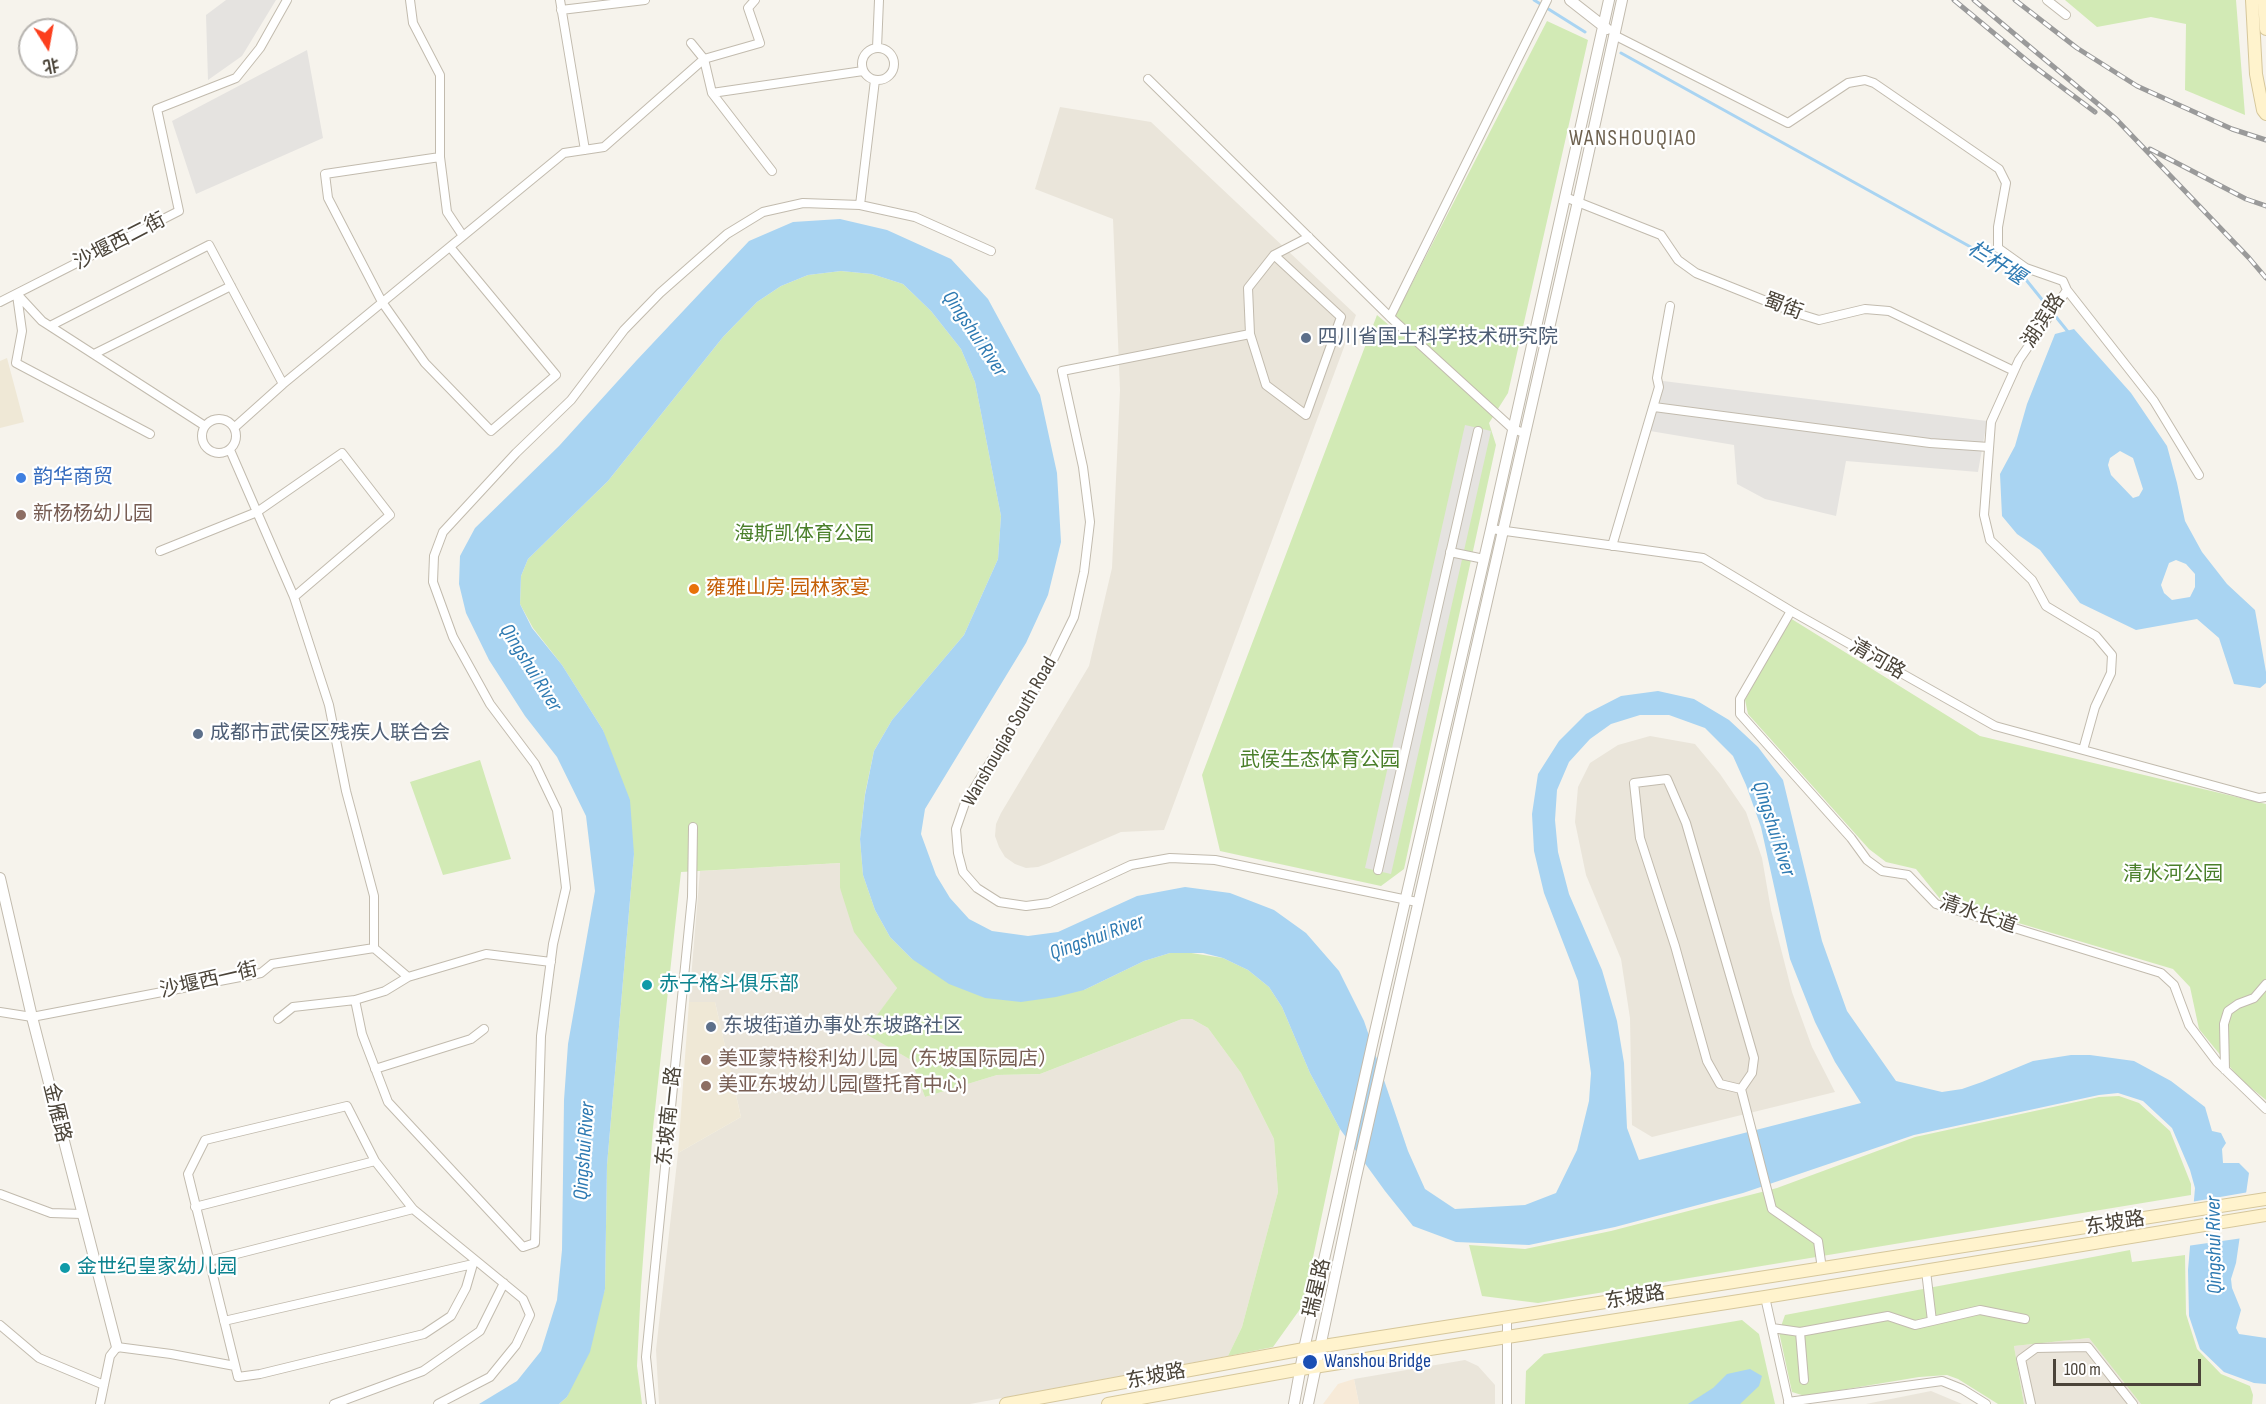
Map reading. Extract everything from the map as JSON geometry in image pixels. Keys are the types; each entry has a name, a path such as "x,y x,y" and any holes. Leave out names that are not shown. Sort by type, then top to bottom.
{"main road":[{"path":"2252,0 2256,74 2263,110 2266,114"},
{"path":"2264,5 2266,28"},
{"path":"2262,1199 2265,1215"},
{"name":"东坡路","path":"1005,1404 1304,1349 2262,1199"},
{"name":"东坡路","path":"1108,1404 1301,1370 2265,1215"}],"street":[{"name":"沙堰西二街","path":"0,302 179,211 157,110 236,78 260,48 287,0"},
{"path":"410,0 413,24 440,75 440,157 447,213 463,236"},
{"path":"560,0 585,150"},
{"path":"561,10 645,0"},
{"path":"234,427 564,153 604,147 704,59 760,43 748,8 754,0"},
{"path":"877,48 879,0"},
{"path":"1570,0 1614,35"},
{"path":"1412,901 1484,559 1497,530 1513,429 1609,0"},
{"path":"1412,901 1497,530 1524,433 1622,0"},
{"path":"2047,0 2066,15"},
{"path":"1390,316 1547,2"},
{"name":"湖滨路","path":"1614,35 1788,123 1848,82 1865,80 1874,83 1999,169 2006,183 1998,227 1998,248 2026,268 2063,281 2067,291 2019,360 1991,422 1984,515 1990,540 2032,580 2046,606 2096,636 2112,655 2111,673 2095,707 2083,750"},
{"path":"691,43 704,59 712,93 772,171"},
{"path":"877,48 882,48 890,54 894,68 889,76 875,80 863,71 862,61 867,52 877,48"},
{"path":"712,93 863,71"},
{"path":"1148,79 1390,316 1513,429 1524,433"},
{"path":"860,206 875,80"},
{"path":"440,157 325,174 328,198 382,302 425,363 491,431 502,424 556,375 450,247"},
{"name":"蜀街","path":"1565,197 1660,235 1678,260 1696,273 1786,309 1819,320 1865,309 1889,311 2014,371"},
{"path":"355,1000 362,1034 388,1102 523,1247 535,1243 541,1036 551,962 566,888 557,810 535,764 490,704 453,637 433,582 434,556 443,532 516,453 571,400 624,330 660,293 727,234 763,212 803,203 860,206 915,217 991,251"},
{"path":"1274,255 1341,317 1306,415 1266,385 1250,334 1248,288 1274,255 1309,237"},
{"path":"50,326 209,245 283,384"},
{"path":"94,354 231,286"},
{"path":"2067,291 2154,401 2199,475"},
{"path":"17,294 42,321 205,426"},
{"path":"17,294 22,331 16,363 150,434"},
{"path":"1612,546 1659,387 1657,378 1670,306"},
{"name":"Wanshouqiao South Road","path":"1250,334 1062,371 1083,466 1090,522 1084,572 1074,617 1053,660 965,803 957,829 958,853 963,872 976,888 999,902 1026,906 1049,903 1131,865 1170,858 1215,860 1412,901"},
{"path":"1654,407 1930,443 1989,447"},
{"path":"223,419 234,427 236,442 230,450 216,453 207,449 202,435 205,426 213,420 223,419"},
{"path":"1378,870 1478,431"},
{"path":"230,450 294,597 329,705 346,791 374,896 374,948 408,977"},
{"path":"160,550 257,512 342,453 390,515 294,597"},
{"name":"清河路","path":"1497,530 1703,558 1791,611 1995,726 2266,798"},
{"path":"1450,552 1484,559"},
{"name":"清水长道","path":"1791,611 1740,699 1740,714 1851,838 1867,860 1882,871 1908,875 1935,904 2162,973 2174,985 2189,1025 2225,1070 2266,1109"},
{"path":"1741,1089 1720,1084 1707,1061 1675,946 1640,838 1634,783 1667,779 1686,823 1754,1058 1752,1073 1741,1089 1772,1209 1818,1241 1822,1269"},
{"name":"东坡南一路","path":"651,1404 646,1357 692,897 693,827"},
{"name":"金雁路","path":"0,878 32,1017 117,1347"},
{"name":"瑞星路","path":"1294,1404 1304,1349 1374,1036 1412,901"},
{"name":"瑞星路","path":"1308,1404 1356,1177 1386,1049 1412,901"},
{"name":"沙堰西一街","path":"0,1012 32,1017 261,973 272,964 374,948"},
{"path":"278,1019 293,1007 355,1000 385,991 408,977 486,954 551,962"},
{"path":"2225,1070 2224,1024 2228,1011 2254,998 2266,984"},
{"path":"375,1069 471,1039 484,1029"},
{"path":"224,1321 473,1264 465,1288 451,1316 424,1334 260,1374 238,1377 208,1261 188,1174 205,1140 347,1106 375,1161 413,1209 523,1299 530,1315 516,1345 490,1377 438,1404"},
{"path":"195,1207 375,1161"},
{"path":"0,1194 51,1213 82,1214"},
{"path":"208,1261 413,1209"},
{"path":"1926,1271 1932,1321"},
{"path":"334,1404 423,1371 471,1338 480,1331 504,1284"},
{"path":"1765,1297 1789,1403 1942,1381 1962,1389 1986,1404"},
{"path":"1772,1328 1800,1332 1888,1316 1915,1325 1980,1310 2025,1319"},
{"path":"1507,1318 1507,1404"},
{"path":"0,1325 39,1358 104,1385"},
{"path":"1800,1332 1804,1380"},
{"path":"100,1404 110,1356 117,1347 236,1366"},
{"path":"2031,1404 2021,1359 2036,1348 2088,1347 2133,1404"}],"shaded area":[{"path":"226,0 276,0 242,56 208,80 206,15"},
{"path":"307,50 323,138 196,194 172,121"},
{"path":"1060,107 1151,122 1356,315 1164,830 1121,832 1049,863 1026,868 1005,857 995,836 996,824 1089,666 1112,568 1120,390 1113,219 1035,189"},
{"path":"7,358 24,422 0,428 0,361"},
{"path":"1663,381 1987,421 1978,472 1846,461 1836,516 1765,499 1737,484 1734,445 1650,431"},
{"path":"1465,425 1491,431 1391,874 1365,868"},
{"path":"1650,736 1695,744 1720,774 1746,812 1762,858 1771,910 1792,992 1812,1047 1835,1092 1652,1137 1632,1125 1630,1018 1621,959 1586,875 1575,822 1578,787 1590,763 1618,745"},
{"path":"841,863 840,888 897,988 865,1033 911,1060 925,1097 997,1075 1040,1074 1182,1019 1192,1019 1208,1028 1241,1073 1274,1139 1278,1192 1242,1327 1228,1356 970,1404 659,1404 656,1350 678,1153 741,1117 715,1002 689,1002 700,871"},
{"name":"美亚蒙特梭利幼儿园（东坡国际园店）","path":"689,1002 715,1002 741,1117 678,1153"},
{"path":"2089,1338 2141,1404 2024,1404 2014,1346"},
{"path":"1465,1360 1478,1366 1495,1385 1495,1404 1359,1404 1354,1379"},
{"path":"1354,1379 1359,1404 1323,1404 1338,1384"},
{"path":"1931,1391 1962,1404 1866,1404"}],"green space":[{"path":"2065,0 2236,0 2245,115 2185,90 2186,24 2151,17 2097,27"},
{"name":"武侯生态体育公园","path":"1547,21 1588,40 1508,393 1489,423 1496,445 1404,869 1381,886 1220,851 1202,775 1377,315 1390,326"},
{"name":"海斯凯体育公园","path":"841,271 872,274 903,284 931,311 961,349 975,382 1001,516 998,559 964,635 892,720 874,751 865,794 860,839 863,875 875,910 890,937 912,959 1084,990 1144,961 1170,953 1185,952 1223,958 1248,970 1269,987 1282,1007 1310,1073 1340,1129 1303,1305 1273,1347 1228,1356 1242,1327 1278,1192 1274,1139 1241,1073 1208,1028 1192,1019 1182,1019 1040,1074 997,1075 925,1097 911,1060 864,1033 897,988 854,932 840,888 840,863 681,872 653,1128 641,1286 637,1366 642,1404 559,1404 567,1397 605,1289 607,1165 634,854 603,730 562,665 533,628 520,604 521,576 528,559 608,481 723,337 757,302 781,286 808,275"},
{"name":"清水河公园","path":"1790,618 1980,736 2266,804 2266,1100 2240,1079 2199,1029 2190,987 2173,969 1941,900 1916,869 1886,862 1869,849 1748,714 1745,700"},
{"path":"480,760 511,859 443,875 410,782"},
{"path":"2119,1096 2139,1103 2170,1131 2191,1184 2191,1195 1538,1303 1482,1296 1469,1245 1525,1249 1611,1231 1777,1188 1915,1137 2099,1097"},
{"path":"2130,1250 2132,1262 2185,1255 2186,1314 2197,1349 2221,1374 2250,1386 2253,1395 2252,1404 2141,1404 2089,1338 2014,1346 2024,1404 1998,1404 1958,1379 1947,1375 1919,1377 1805,1396 1792,1392 1779,1332 1785,1315"},
{"path":"1742,1320 1759,1334 1775,1404 1525,1404 1526,1371 1544,1354"}],"water":[{"name":"Qingshui River","path":"840,219 887,230 951,259 988,299 1040,395 1057,473 1061,542 1048,595 1026,643 925,809 921,834 936,875 950,898 969,919 992,931 1028,936 1058,932 1137,896 1185,887 1230,893 1274,910 1306,933 1339,971 1364,1021 1408,1151 1425,1189 1455,1209 1525,1205 1556,1193 1577,1150 1589,1101 1591,1073 1578,981 1544,893 1534,851 1532,814 1538,774 1559,741 1586,714 1621,696 1658,691 1694,699 1729,720 1758,747 1783,780 1822,941 1847,1011 1896,1081 1942,1092 1962,1089 2033,1061 2071,1055 2090,1055 2134,1061 2171,1081 2205,1107 2212,1131 2221,1133 2226,1143 2222,1149 2223,1163 2239,1163 2249,1173 2236,1263 2231,1279 2232,1288 2241,1310 2236,1328 2239,1334 2266,1338 2266,1384 2254,1383 2224,1372 2200,1349 2189,1316 2188,1270 2195,1188 2190,1170 2172,1128 2143,1101 2118,1093 2099,1095 1914,1135 1743,1193 1615,1227 1529,1245 1456,1242 1413,1226 1385,1191 1340,1129 1310,1073 1282,1007 1269,987 1248,970 1223,958 1203,953 1170,953 1144,961 1084,990 1021,1002 985,998 949,984 912,959 890,937 875,910 863,875 860,839 865,795 874,751 892,720 964,635 998,559 1001,516 975,382 961,349 931,311 903,284 872,274 841,271 808,275 781,286 757,302 723,337 608,481 528,559 521,576 520,604 532,628 562,665 603,730 630,800 634,854 607,1165 605,1289 590,1352 567,1397 559,1404 479,1404 517,1381 541,1351 557,1300 562,1250 564,1100 568,1044 595,891 586,816 557,757 525,716 489,660 466,613 459,584 460,556 475,528 559,446 749,241 793,222","holes":["1640,715 1669,715 1705,728 1733,756 1761,827 1790,959 1815,1022 1835,1062 1861,1103 1639,1160 1627,1128 1624,1063 1617,1021 1602,970 1569,894 1558,852 1555,820 1557,790 1569,762 1590,739 1611,724"]},
{"path":"2074,329 2131,393 2167,446 2185,521 2202,552 2227,584 2255,610 2266,672 2266,683 2260,688 2234,684 2219,638 2197,619 2136,630 2080,603 2040,550 2017,534 2002,516 2000,474 2015,446 2027,404 2055,334","holes":["2120,451 2133,458 2143,489 2139,496 2133,498 2111,475 2108,465 2110,458","2176,560 2186,564 2195,574 2195,587 2190,597 2172,600 2164,593 2161,585 2169,563"]},
{"path":"1750,1369 1762,1376 1759,1386 1740,1404 1688,1404 1713,1388 1727,1374"}],"pier":[{"path":"2249,1192 2243,1238 2187,1246 2191,1202"}],"waterway":[{"name":"栏杆堰","path":"1534,0 1585,32"},
{"name":"栏杆堰","path":"1621,53 2023,276 2069,333"}],"railway":[{"path":"1954,0 2031,64 2095,112"},
{"path":"1974,0 2116,119 2266,278"},
{"path":"2015,0 2077,48 2137,86 2232,129 2266,140"},
{"path":"2150,149 2246,199 2266,206"}],"place":[{"name":"四川省国土科学技术研究院","path":"1306,338"},
{"name":"韵华商贸","path":"21,478"},
{"name":"新杨杨幼儿园","path":"21,515"},
{"name":"雍雅山房·园林家宴","path":"694,589"},
{"name":"成都市武侯区残疾人联合会","path":"198,734"},
{"name":"赤子格斗俱乐部","path":"647,985"},
{"name":"东坡街道办事处东坡路社区","path":"711,1027"},
{"name":"美亚蒙特梭利幼儿园（东坡国际园店）","path":"706,1060"},
{"name":"美亚东坡幼儿园(暨托育中心)","path":"706,1086"},
{"name":"金世纪皇家幼儿园","path":"65,1268"},
{"name":"Wanshou Bridge","path":"1310,1362"}],"district":[{"name":"WANSHOUQIAO","path":"1633,139"}]}
